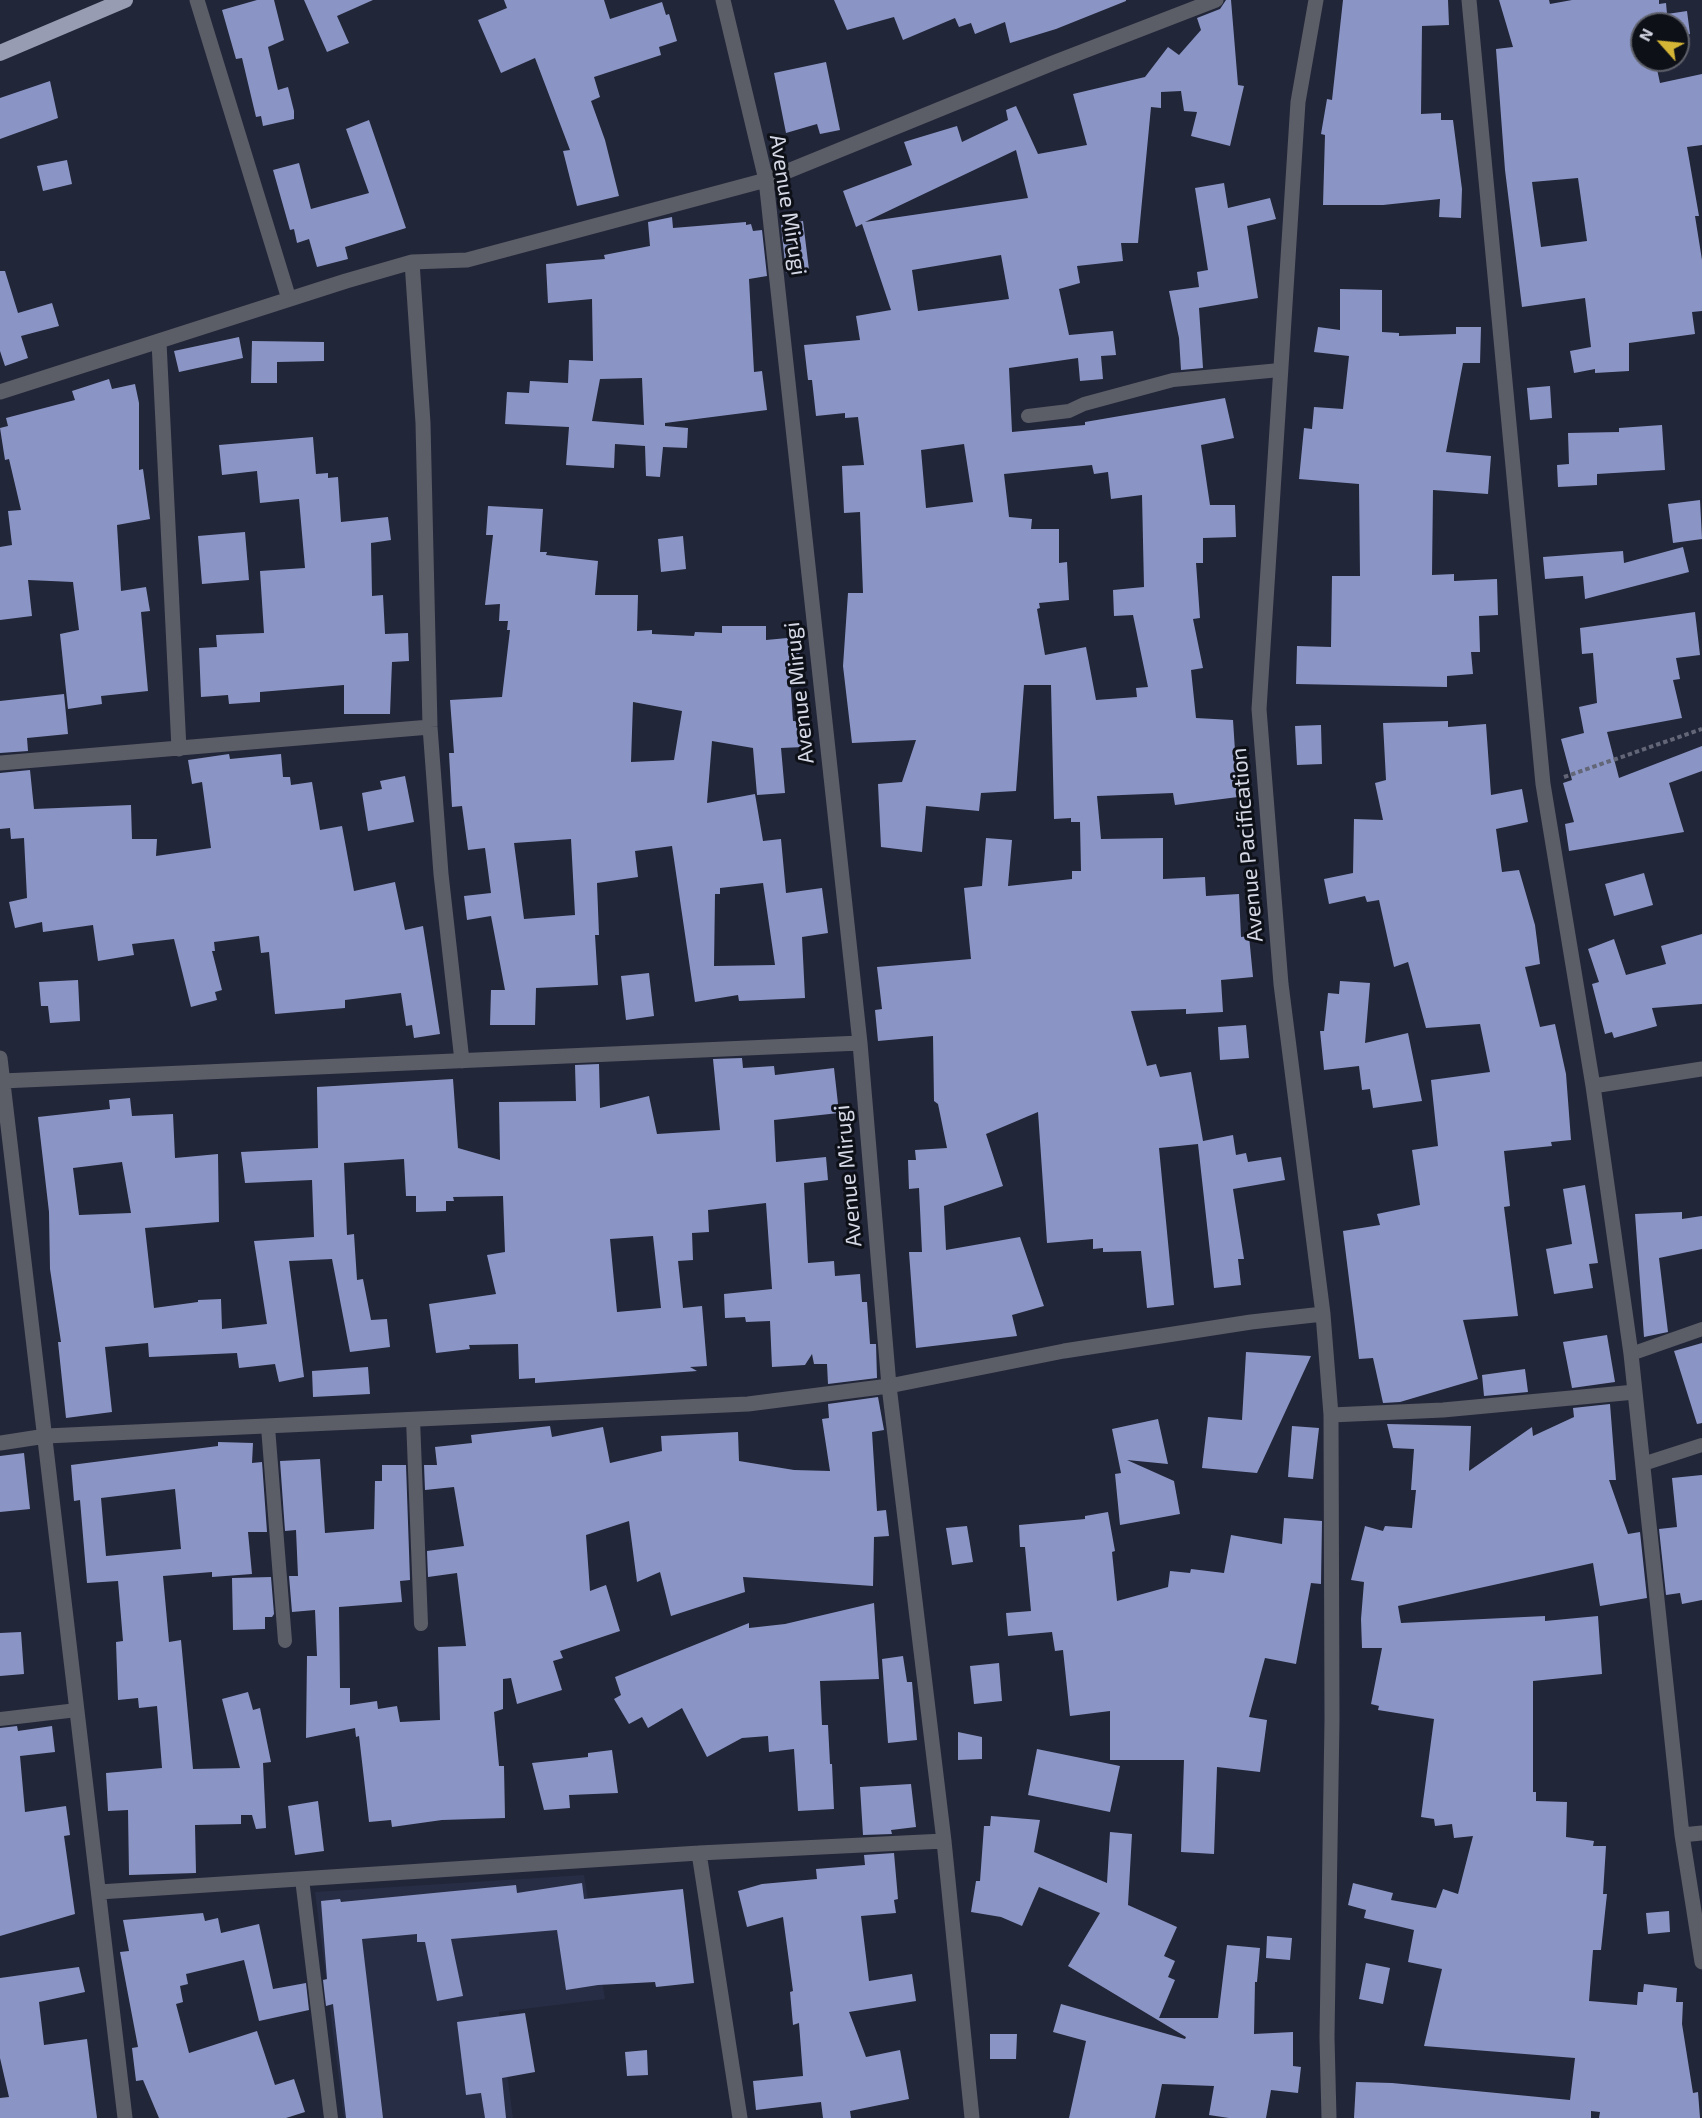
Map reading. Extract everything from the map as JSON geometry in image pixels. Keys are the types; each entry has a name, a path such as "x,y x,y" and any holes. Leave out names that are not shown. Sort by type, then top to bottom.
{"highway":[{"path":"0,53 125,0"}],"street":[{"path":"197,0 289,299"},
{"name":"Avenue Mirugi","path":"723,0 766,180 860,1043 889,1386 944,1841 972,2118"},
{"path":"0,392 412,262 468,260 766,180 1053,63 1216,0"},
{"name":"Avenue Pacification","path":"1316,0 1298,102 1259,709 1281,984 1323,1314 1331,1416 1332,1720 1327,2037 1329,2118"},
{"path":"1468,0 1543,784 1593,1086 1631,1354 1682,1835 1702,1962"},
{"path":"412,262 423,423 430,727 441,874 462,1061"},
{"path":"159,342 179,749"},
{"path":"0,763 430,727"},
{"path":"2,1081 860,1043"},
{"path":"0,1058 125,2118"},
{"path":"1593,1086 1702,1069"},
{"path":"0,1443 46,1436 748,1404 889,1386 1064,1351 1251,1322 1323,1314"},
{"path":"1331,1416 1443,1410 1635,1392"},
{"path":"1682,1835 1702,1833"},
{"path":"99,1892 699,1853 944,1841"},
{"path":"699,1853 740,2118"}],"lane":[{"path":"1028,416 1069,411 1084,404 1173,380 1280,370"},
{"path":"1631,1354 1702,1329"},
{"path":"413,1419 421,1624"},
{"path":"268,1426 285,1641"},
{"path":"1643,1464 1702,1445"},
{"path":"0,1719 77,1710"},
{"path":"302,1879 331,2118"}],"path":[{"path":"1543,784 1702,729"}],"shaded area":[{"path":"584,1875 605,1999 499,2012 513,2118 344,2118 315,1892"}],"building":[{"path":"257,0 274,0 284,40 268,47 278,90 288,87 294,111 294,119 263,126 261,116 256,117 242,58 236,59 222,10"},
{"path":"304,0 373,0 337,16 349,43 327,52"},
{"path":"504,0 604,0 610,19 662,2 666,15 669,14 677,41 659,47 661,55 594,77 600,97 591,101 605,140 619,196 577,206 563,151 570,150 535,58 501,73 478,20 507,8"},
{"path":"834,0 1126,1 1056,29 1010,43 1005,22 975,34 971,23 959,27 955,18 903,40 894,17 847,30"},
{"path":"1226,0 1231,0 1238,85 1244,86 1230,146 1191,136 1197,112 1184,111 1181,91 1161,92 1161,108 1151,107 1138,243 1121,243 1123,261 1077,266 1080,283 1059,289 1069,335 1113,331 1116,355 1101,356 1103,379 1080,381 1078,358 1009,368 1012,432 1085,425 1085,422 1225,398 1234,438 1201,445 1210,505 1235,505 1236,537 1203,538 1203,563 1196,563 1200,618 1193,619 1203,668 1191,670 1196,718 1233,720 1238,797 1175,805 1173,793 1097,796 1101,839 1163,838 1163,879 1205,877 1206,896 1239,894 1241,937 1249,936 1253,977 1221,980 1223,1012 1186,1014 1186,1009 1131,1011 1147,1066 1156,1064 1160,1077 1191,1072 1203,1141 1233,1135 1236,1155 1246,1153 1248,1162 1281,1157 1285,1180 1233,1189 1244,1259 1238,1259 1241,1285 1214,1288 1198,1144 1159,1148 1174,1305 1147,1308 1141,1251 1103,1252 1103,1248 1093,1249 1093,1239 1047,1243 1038,1112 986,1134 1003,1186 944,1206 946,1250 1020,1237 1044,1306 1012,1315 1017,1336 916,1348 909,1252 922,1252 919,1188 909,1189 908,1160 916,1160 915,1150 947,1148 938,1104 934,1101 933,1036 878,1041 875,1010 882,1009 877,967 971,959 964,888 982,886 986,838 1012,840 1008,886 1072,879 1072,871 1081,871 1080,822 1071,822 1071,818 1054,819 1051,685 1024,685 1016,791 981,793 979,811 926,806 922,852 881,847 878,784 902,782 916,740 852,743 843,666 848,593 863,593 860,512 844,513 842,466 864,465 858,417 845,418 845,413 816,416 812,380 808,380 804,345 860,340 856,316 891,310 862,224 856,227 843,191 912,165 904,142 957,126 962,142 1008,120 1006,110 1016,106 1038,154 1087,145 1073,94 1145,77 1168,47 1179,55 1201,30 1197,18 1220,9","holes":["1016,150 1028,198 865,222","1001,255 1009,299 918,311 912,270","964,444 973,502 926,508 921,450","1092,465 1094,474 1108,472 1111,499 1142,495 1144,587 1113,590 1114,616 1133,615 1148,687 1136,688 1137,697 1096,700 1086,647 1045,655 1037,609 1040,608 1039,603 1069,600 1067,562 1059,563 1059,529 1031,529 1032,519 1009,517 1004,474"]},
{"path":"1343,0 1448,0 1449,25 1422,26 1421,114 1441,113 1441,120 1453,120 1462,189 1461,218 1439,217 1440,199 1383,205 1323,205 1325,135 1321,134 1327,99 1332,100"},
{"path":"1499,0 1549,0 1550,4 1572,0 1659,0 1659,4 1666,3 1667,12 1630,12 1630,72 1658,72 1660,83 1702,74 1702,145 1687,147 1699,216 1695,216 1702,260 1702,311 1692,312 1695,334 1629,343 1629,371 1595,373 1595,369 1574,373 1570,351 1591,347 1585,298 1522,307 1505,170 1496,49 1513,47","holes":["1578,178 1587,241 1541,247 1532,182"]},
{"path":"826,62 840,130 820,134 817,124 786,133 774,73"},
{"path":"50,81 58,118 0,139 0,98"},
{"path":"369,120 406,228 345,247 348,259 317,267 309,239 297,243 294,229 290,230 273,170 299,163 311,209 369,193 346,129"},
{"path":"67,160 72,184 43,191 37,166"},
{"path":"1224,183 1228,208 1270,198 1276,219 1247,226 1258,298 1199,308 1203,368 1181,370 1179,338 1169,291 1199,287 1197,272 1208,270 1195,188"},
{"path":"672,217 673,228 746,222 746,225 751,224 753,231 762,230 767,276 749,279 754,372 762,371 767,410 665,423 665,426 688,428 687,448 663,447 660,477 646,476 645,446 615,444 614,468 566,465 569,427 505,424 507,392 529,393 530,381 568,383 569,360 593,361 592,299 548,303 546,264 605,259 604,255 650,246 648,222","holes":["642,378 644,425 592,421 600,379"]},
{"path":"803,221 809,270 786,273 781,225"},
{"path":"0,271 5,271 18,313 52,303 59,326 21,336 28,358 5,366 0,351"},
{"path":"1340,289 1382,290 1382,332 1399,333 1399,336 1456,334 1456,327 1481,327 1480,363 1463,363 1446,452 1491,456 1488,494 1433,490 1432,575 1454,574 1454,581 1497,579 1498,615 1479,616 1480,652 1471,652 1473,674 1447,676 1447,687 1296,684 1297,646 1331,647 1332,576 1360,576 1359,484 1299,479 1304,428 1312,429 1314,407 1343,409 1349,356 1314,352 1318,327 1340,330"},
{"path":"239,337 243,358 179,372 174,351"},
{"path":"252,341 324,342 324,361 277,362 277,383 251,383"},
{"path":"109,379 112,389 135,384 139,403 139,470 143,469 150,519 117,525 121,591 146,587 150,611 141,612 148,691 101,696 102,704 68,709 60,634 79,630 73,582 28,580 32,616 0,620 0,547 12,545 8,511 21,510 9,459 5,460 0,428 8,426 6,418 75,400 72,391"},
{"path":"1550,386 1552,418 1530,420 1527,388"},
{"path":"1662,425 1665,470 1597,474 1597,485 1558,487 1557,465 1569,464 1568,433 1619,432 1619,428"},
{"path":"313,437 316,474 328,473 328,478 338,477 341,522 388,517 391,540 371,543 372,596 383,595 385,634 408,633 409,661 392,662 390,714 344,714 344,685 260,692 260,702 229,704 228,695 201,697 199,648 217,647 216,635 264,633 260,571 305,568 299,499 260,503 257,471 222,475 219,445"},
{"path":"1700,500 1702,539 1673,543 1668,504"},
{"path":"488,506 543,509 540,552 547,552 546,555 598,561 595,595 638,595 637,631 652,630 652,634 694,636 695,632 722,633 722,626 766,626 766,640 798,637 800,660 789,661 793,721 804,721 804,747 781,748 785,793 757,795 753,748 712,741 707,803 755,794 763,841 781,839 786,893 822,888 828,933 802,937 805,998 739,1001 738,995 695,1002 672,846 635,851 638,877 597,883 599,935 595,935 598,985 536,988 535,1025 490,1025 491,990 505,990 491,916 467,920 464,896 491,893 485,848 468,850 462,806 452,807 449,753 454,753 450,700 502,697 510,630 507,630 508,621 499,621 500,604 485,605 493,535 486,535","holes":["633,702 682,711 674,760 631,762","571,839 575,915 524,919 514,843","763,883 775,965 714,966 715,894 720,894 720,888"]},
{"path":"245,532 249,580 202,584 198,536"},
{"path":"683,536 686,569 661,572 658,539"},
{"path":"1683,547 1689,572 1585,599 1583,576 1545,579 1543,557 1623,551 1624,563"},
{"path":"1695,612 1700,655 1676,658 1680,679 1673,680 1682,718 1607,732 1619,778 1702,746 1702,771 1669,783 1684,832 1569,851 1565,824 1574,822 1563,783 1572,780 1561,739 1584,733 1579,707 1597,703 1593,653 1582,654 1580,628"},
{"path":"64,694 68,734 27,738 28,751 0,753 0,701"},
{"path":"1448,721 1448,727 1486,724 1491,795 1522,789 1528,822 1496,829 1502,872 1519,870 1535,925 1540,964 1525,967 1540,1027 1555,1024 1566,1074 1571,1140 1551,1142 1552,1146 1504,1151 1510,1206 1504,1207 1518,1316 1463,1320 1478,1379 1400,1402 1383,1403 1373,1358 1359,1359 1343,1231 1380,1225 1377,1214 1420,1205 1412,1150 1438,1146 1431,1080 1490,1072 1480,1024 1426,1028 1408,962 1394,967 1379,900 1367,902 1365,896 1329,904 1324,879 1353,873 1354,819 1383,820 1375,783 1386,780 1383,723"},
{"path":"1321,725 1322,764 1297,765 1295,726"},
{"path":"229,754 230,759 281,754 283,777 290,777 291,785 312,782 320,830 342,826 354,891 395,882 405,930 423,926 440,1034 414,1038 412,1025 406,1026 401,993 345,1000 345,1008 275,1014 269,952 261,953 259,936 214,942 215,951 212,951 222,990 215,992 217,1000 191,1007 174,939 132,944 134,955 98,961 93,925 43,932 42,922 15,928 9,902 27,898 24,838 11,839 10,828 0,829 0,773 30,770 34,809 131,805 132,839 157,839 156,856 211,848 202,782 192,784 188,760"},
{"path":"405,776 414,822 368,831 362,793 382,789 380,781"},
{"path":"1644,873 1653,905 1614,916 1605,884"},
{"path":"1702,934 1702,1004 1652,1008 1657,1026 1614,1038 1612,1032 1605,1034 1592,984 1599,982 1588,949 1614,939 1626,975 1666,964 1661,946"},
{"path":"649,973 654,1016 626,1020 621,976"},
{"path":"78,980 80,1021 50,1023 48,1006 41,1006 39,982"},
{"path":"1340,981 1370,983 1365,1043 1408,1033 1422,1101 1373,1108 1370,1089 1362,1090 1359,1066 1324,1070 1320,1031 1324,1031 1328,993 1339,994"},
{"path":"1246,1025 1249,1058 1220,1060 1218,1027"},
{"path":"742,1058 743,1068 774,1066 775,1075 834,1068 839,1113 774,1120 776,1162 826,1157 828,1180 804,1183 808,1263 834,1261 835,1276 860,1274 862,1302 867,1302 870,1344 876,1344 877,1378 828,1384 827,1364 814,1364 812,1354 805,1365 772,1367 770,1321 746,1322 745,1317 725,1318 724,1294 772,1289 766,1203 708,1210 709,1232 692,1233 693,1260 678,1261 683,1308 702,1306 707,1366 690,1367 697,1371 535,1383 535,1378 519,1379 518,1344 469,1345 470,1349 436,1353 429,1304 496,1294 487,1255 505,1252 503,1196 453,1197 454,1201 446,1201 446,1211 416,1212 416,1196 406,1196 404,1159 344,1163 347,1235 354,1234 357,1280 363,1279 371,1320 387,1319 390,1347 350,1352 332,1259 289,1261 304,1377 279,1382 275,1364 239,1368 237,1353 149,1357 148,1343 105,1347 112,1412 66,1418 58,1342 61,1342 50,1269 49,1212 38,1117 110,1109 109,1100 130,1098 132,1116 173,1114 175,1158 218,1154 219,1222 145,1228 154,1308 198,1302 198,1300 221,1299 222,1329 267,1324 254,1241 314,1237 312,1180 245,1183 241,1152 318,1148 317,1087 453,1079 458,1148 500,1160 499,1102 576,1101 575,1065 599,1064 600,1108 649,1096 657,1134 720,1130 713,1059","holes":["122,1162 131,1213 79,1215 73,1168","653,1236 661,1308 617,1312 610,1239"]},
{"path":"1585,1185 1598,1263 1589,1264 1593,1288 1554,1294 1546,1249 1572,1244 1563,1189"},
{"path":"1682,1212 1682,1219 1702,1216 1702,1249 1659,1258 1668,1332 1644,1337 1635,1214"},
{"path":"1607,1335 1615,1382 1572,1388 1563,1342"},
{"path":"1702,1343 1702,1423 1697,1424 1674,1351"},
{"path":"1246,1352 1311,1356 1257,1473 1202,1468 1208,1417 1242,1420"},
{"path":"368,1367 370,1394 313,1397 312,1371"},
{"path":"1525,1369 1528,1392 1484,1396 1482,1375"},
{"path":"878,1397 884,1430 872,1432 877,1511 886,1510 889,1536 874,1537 873,1586 743,1577 745,1592 671,1616 660,1572 637,1582 629,1521 586,1535 590,1591 606,1585 620,1631 560,1651 563,1658 553,1661 562,1690 517,1704 511,1678 503,1679 503,1709 494,1712 499,1766 504,1766 505,1818 442,1820 392,1827 391,1820 369,1822 359,1736 356,1737 355,1728 306,1738 307,1656 317,1656 315,1610 292,1612 289,1576 298,1576 296,1530 285,1531 280,1461 320,1459 325,1533 374,1529 375,1481 382,1481 382,1465 406,1465 410,1580 400,1581 402,1602 339,1607 340,1688 350,1688 350,1705 377,1701 378,1709 397,1706 400,1722 440,1720 438,1647 466,1646 457,1573 428,1577 427,1551 464,1546 454,1487 425,1490 424,1465 437,1465 435,1447 472,1443 471,1435 550,1426 552,1437 603,1427 610,1463 662,1451 661,1436 738,1432 739,1461 794,1470 830,1471 822,1419 829,1418 828,1404"},
{"path":"1610,1404 1616,1480 1609,1480 1628,1534 1640,1532 1647,1598 1600,1606 1593,1563 1398,1606 1401,1623 1545,1616 1545,1621 1598,1616 1602,1674 1533,1681 1533,1792 1536,1792 1536,1801 1567,1802 1566,1837 1594,1841 1593,1846 1606,1846 1603,1894 1607,1894 1601,1950 1593,1950 1589,2001 1637,2005 1638,1992 1643,1992 1644,1984 1677,1988 1676,2002 1683,2002 1682,2024 1693,2093 1698,2092 1700,2118 1599,2118 1600,2112 1591,2111 1591,2118 1354,2118 1356,2082 1392,2083 1570,2100 1575,2058 1424,2046 1442,1969 1408,1962 1414,1930 1364,1918 1366,1910 1348,1905 1353,1883 1393,1893 1391,1900 1436,1908 1443,1889 1458,1894 1473,1836 1454,1838 1452,1824 1435,1826 1434,1819 1421,1817 1434,1719 1378,1710 1379,1706 1371,1704 1382,1648 1362,1648 1361,1619 1364,1582 1351,1580 1365,1526 1383,1531 1385,1526 1412,1528 1416,1490 1411,1490 1414,1449 1393,1448 1387,1424 1471,1426 1469,1471 1532,1427 1533,1436 1574,1417 1573,1408"},
{"path":"1158,1419 1168,1464 1127,1460 1174,1481 1180,1514 1120,1525 1115,1474 1121,1473 1112,1429"},
{"path":"1292,1426 1319,1428 1313,1479 1288,1477"},
{"path":"218,1442 253,1443 252,1463 262,1462 267,1532 248,1532 252,1574 212,1577 212,1572 163,1576 169,1642 181,1640 193,1769 240,1768 222,1699 248,1692 253,1710 260,1708 271,1762 263,1763 266,1828 256,1829 252,1815 241,1815 241,1824 195,1825 196,1873 129,1875 128,1810 108,1811 106,1773 162,1768 157,1706 139,1708 138,1698 118,1700 116,1642 123,1641 118,1581 87,1583 80,1500 74,1501 71,1465 218,1446","holes":["175,1489 181,1549 106,1556 101,1498"]},
{"path":"24,1453 30,1509 0,1512 0,1456"},
{"path":"1702,1475 1702,1600 1682,1604 1680,1593 1666,1595 1659,1529 1677,1527 1672,1478"},
{"path":"1108,1512 1115,1551 1112,1552 1117,1601 1168,1587 1170,1571 1190,1573 1191,1569 1224,1573 1231,1535 1282,1544 1284,1518 1322,1521 1321,1584 1311,1583 1296,1664 1265,1658 1249,1717 1267,1720 1260,1772 1217,1767 1214,1854 1181,1852 1184,1760 1110,1760 1110,1711 1070,1716 1063,1650 1055,1651 1052,1632 1008,1636 1006,1613 1031,1611 1025,1547 1020,1547 1019,1525 1085,1519 1085,1516"},
{"path":"967,1526 973,1562 952,1565 946,1528"},
{"path":"271,1577 274,1614 272,1617 265,1617 265,1629 233,1630 232,1578"},
{"path":"874,1603 879,1679 820,1681 822,1725 828,1725 834,1809 798,1811 794,1749 769,1752 768,1736 742,1738 707,1757 682,1708 648,1728 642,1717 629,1724 614,1699 621,1695 615,1677 749,1623 749,1628 785,1624"},
{"path":"21,1632 24,1674 0,1676 0,1633"},
{"path":"903,1656 907,1682 912,1682 917,1740 888,1743 882,1659"},
{"path":"999,1663 1002,1701 974,1704 970,1666"},
{"path":"17,1726 18,1731 52,1726 55,1752 20,1756 25,1812 66,1806 70,1835 64,1836 75,1914 0,1936 0,1728"},
{"path":"958,1732 982,1737 982,1759 958,1760"},
{"path":"1037,1749 1120,1766 1110,1812 1028,1795"},
{"path":"612,1750 618,1793 569,1795 570,1808 544,1810 532,1763 588,1757 588,1753"},
{"path":"911,1784 916,1827 891,1830 892,1834 863,1835 860,1787"},
{"path":"318,1801 324,1851 295,1855 288,1806"},
{"path":"991,1816 1040,1820 1034,1852 1107,1883 1110,1832 1132,1834 1128,1905 1177,1927 1164,1956 1175,1961 1168,1977 1175,1980 1159,2018 1218,2018 1227,1945 1260,1948 1257,1982 1255,1982 1254,2034 1293,2032 1293,2066 1301,2067 1298,2093 1271,2090 1266,2118 1229,2118 1209,2115 1214,2086 1162,2084 1155,2118 1069,2118 1086,2041 1053,2032 1061,2004 1185,2039 1186,2037 1068,1966 1100,1913 1039,1887 1022,1926 1001,1917 971,1912 976,1881 980,1881 984,1826 990,1826"},
{"path":"894,1853 898,1899 894,1900 896,1913 861,1916 869,1981 912,1974 916,2001 849,2012 866,2057 900,2050 909,2099 850,2111 851,2118 823,2118 821,2102 756,2110 753,2081 803,2076 799,2023 793,2025 790,1992 793,1991 783,1917 747,1927 738,1891 762,1884 817,1879 816,1869 865,1865 864,1855"},
{"path":"582,1883 584,1899 683,1889 694,1983 656,1987 655,1982 598,1985 566,1990 557,1930 451,1939 463,1996 437,2001 425,1942 417,1942 417,1934 362,1939 383,2118 346,2118 333,2004 326,2006 323,1980 327,1979 321,1901 340,1899 341,1902 516,1885 517,1893"},
{"path":"1669,1911 1670,1932 1648,1934 1646,1913"},
{"path":"203,1913 205,1921 218,1918 221,1933 259,1924 273,1989 306,1983 309,2010 259,2021 244,1960 186,1974 188,1984 180,1986 183,2002 176,2004 189,2053 257,2031 275,2085 294,2079 305,2112 286,2118 159,2118 143,2080 136,2081 132,2048 138,2047 120,1952 129,1951 123,1920"},
{"path":"1267,1936 1292,1938 1290,1960 1266,1958"},
{"path":"1366,1963 1390,1968 1383,2004 1359,1999"},
{"path":"79,1967 85,1992 39,2002 44,2045 87,2039 97,2118 0,2118 0,2098 9,2097 0,2058 0,1978"},
{"path":"525,2013 535,2072 502,2078 506,2118 485,2118 481,2093 466,2095 457,2022"},
{"path":"990,2034 1017,2034 1016,2059 990,2059"},
{"path":"647,2050 648,2075 627,2076 625,2052"}]}
